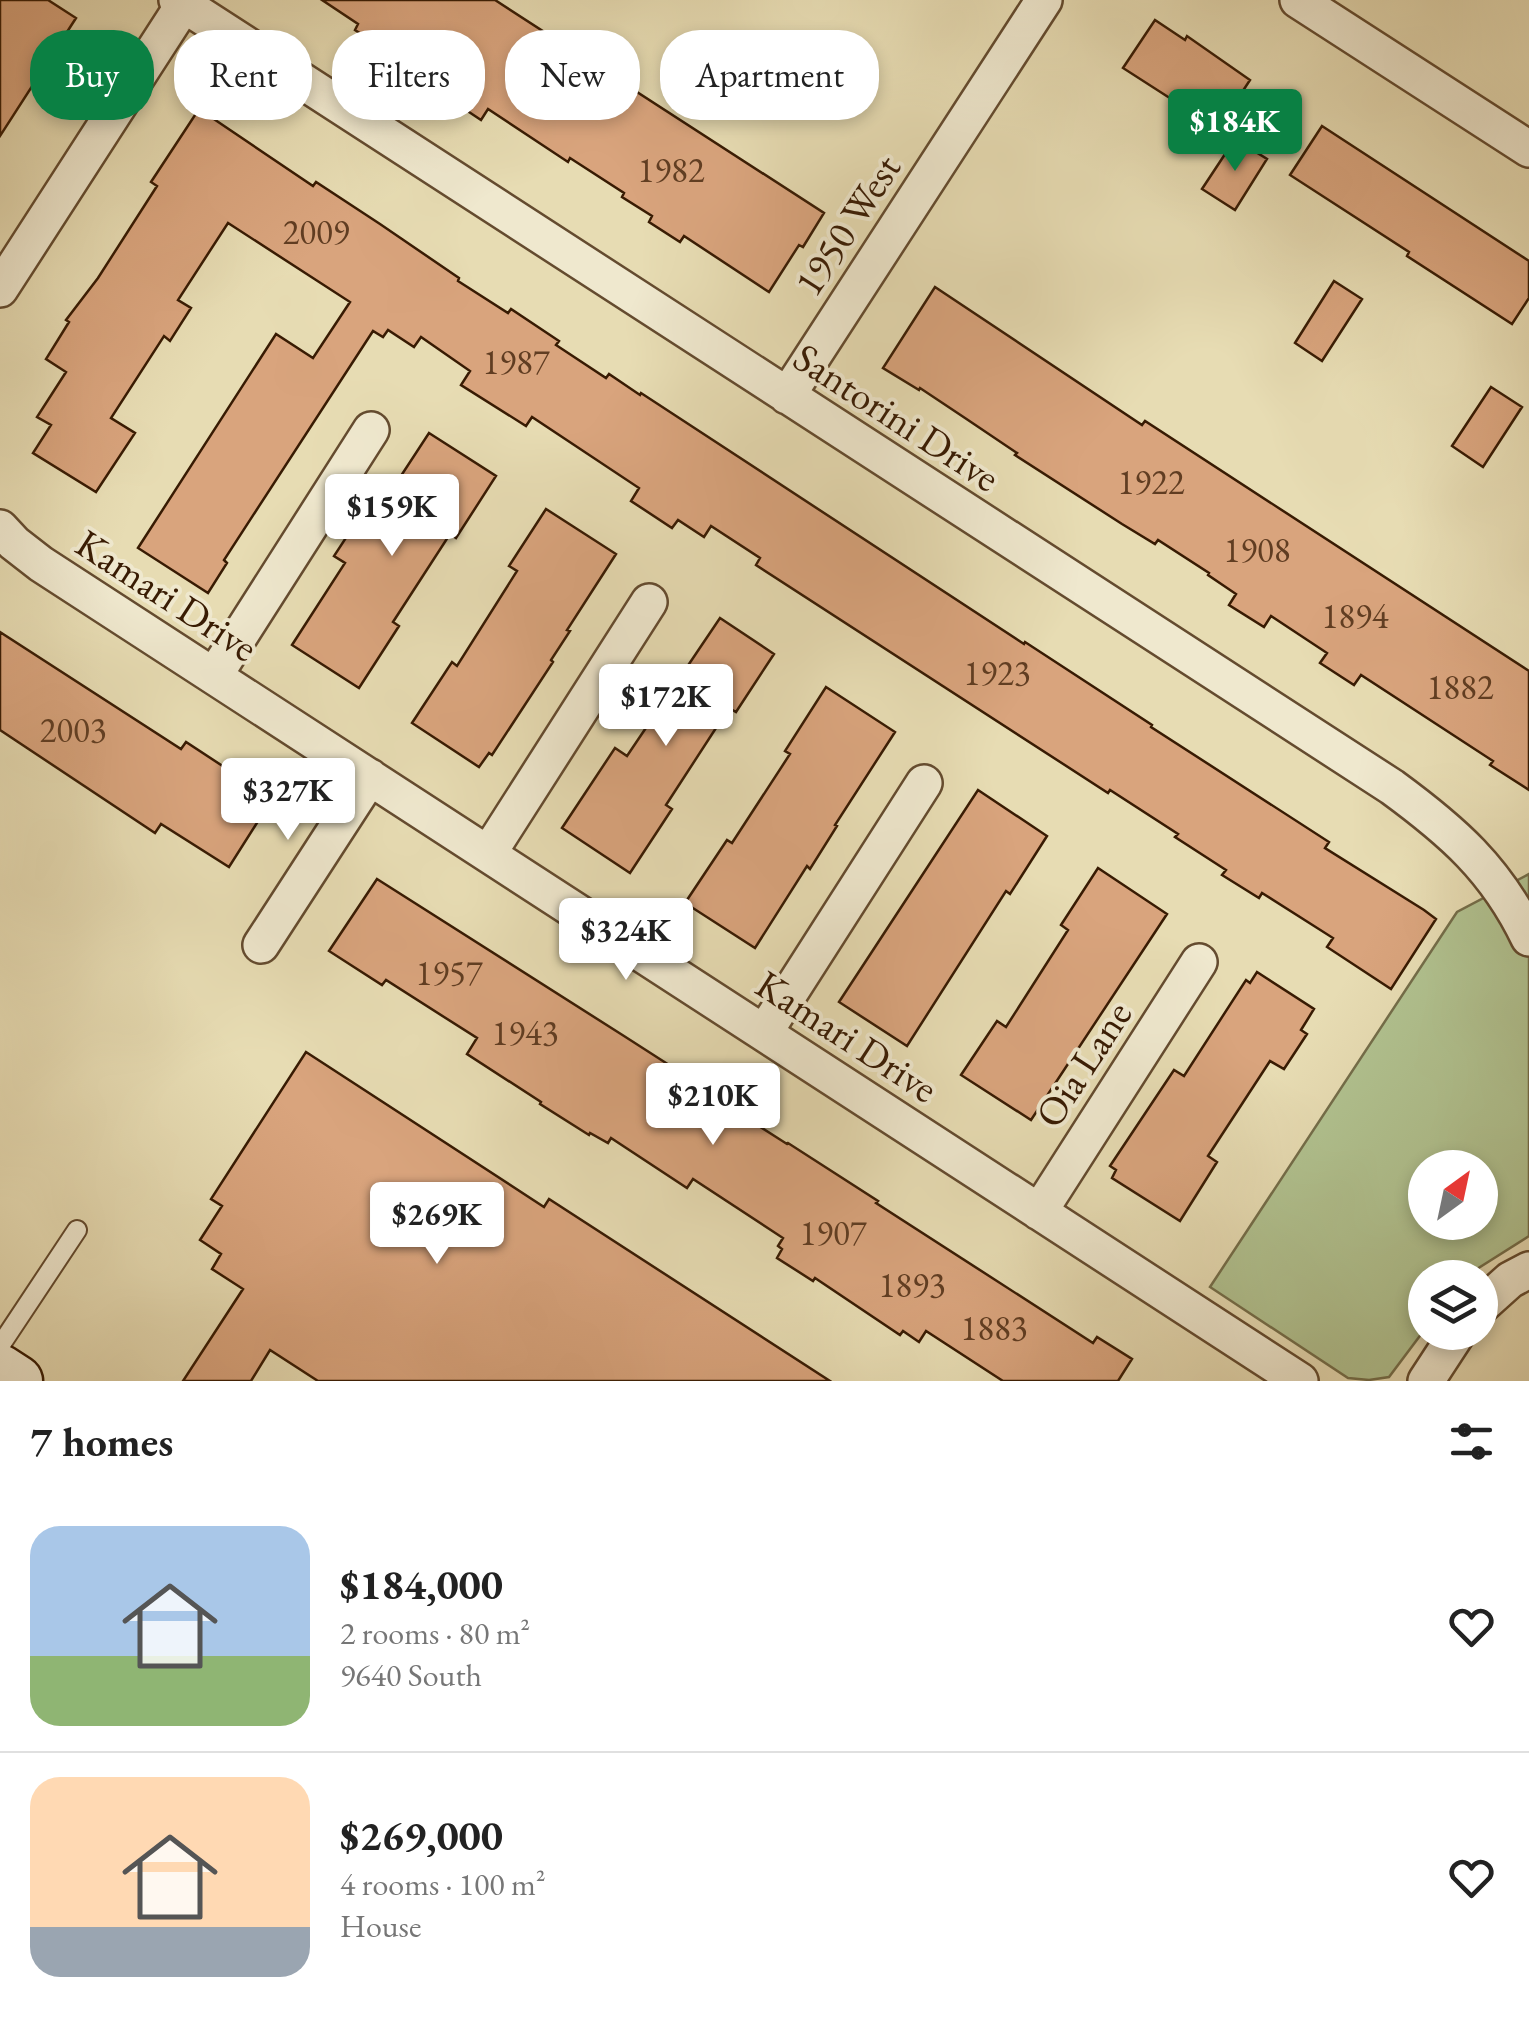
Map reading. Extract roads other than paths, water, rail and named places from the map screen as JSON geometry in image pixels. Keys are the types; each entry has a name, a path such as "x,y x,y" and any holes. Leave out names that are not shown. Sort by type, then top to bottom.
{"main road":[{"path":"0,1370 17,1381"}],"street":[{"name":"1950 West","path":"787,396 1044,0"},
{"path":"1298,0 1529,150"},
{"name":"Santorini Drive","path":"181,2 1392,787 1439,821 1481,862 1515,909 1529,938"},
{"path":"0,289 181,2"},
{"path":"214,676 371,430"},
{"name":"Kamari Drive","path":"0,528 41,564 1300,1381"},
{"path":"488,854 649,602"},
{"path":"261,945 370,777"},
{"path":"764,1034 924,782"},
{"name":"Oia Lane","path":"1039,1212 1199,962"},
{"path":"1498,1291 1529,1270"},
{"path":"1426,1381 1446,1350"}],"lane":[{"path":"0,1346 77,1230"}]}
